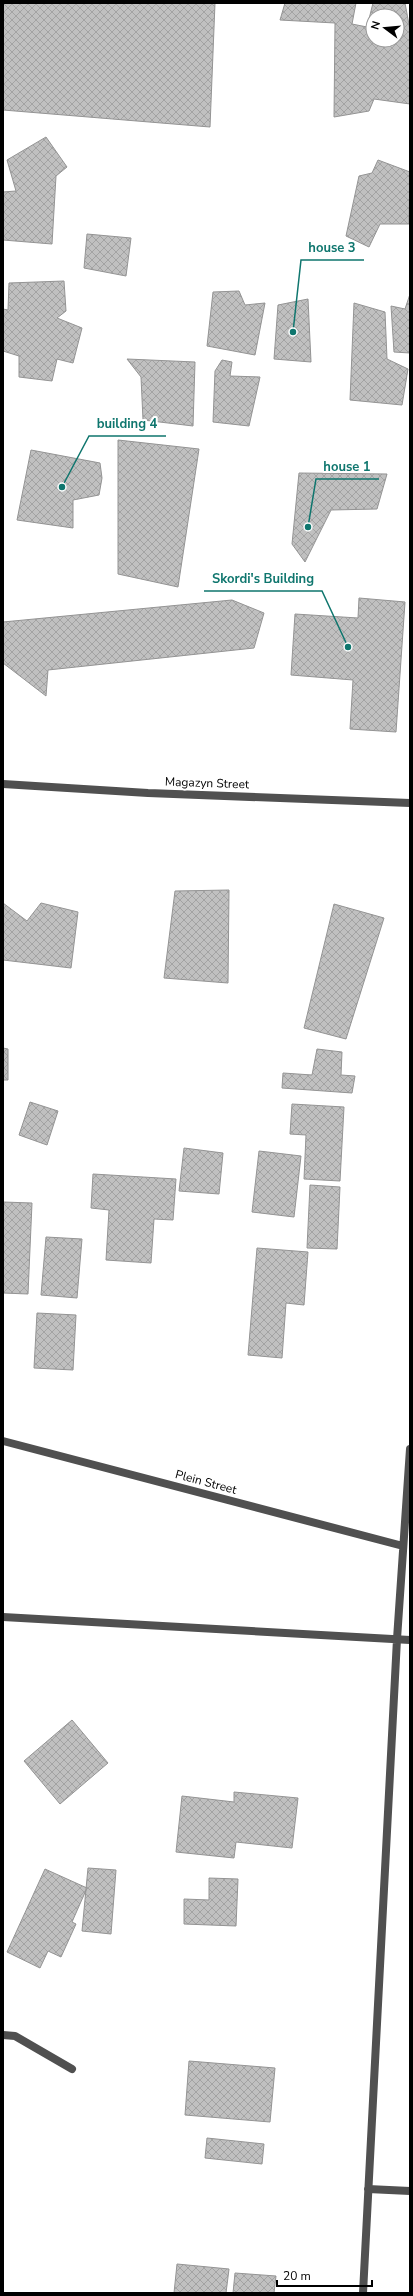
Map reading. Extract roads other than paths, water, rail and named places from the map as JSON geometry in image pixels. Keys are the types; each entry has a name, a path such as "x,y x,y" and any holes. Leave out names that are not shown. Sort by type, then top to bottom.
{"street":[{"name":"Magazyn Street","path":"3,784 148,793 410,803"},
{"name":"Plein Street","path":"3,1441 404,1546"},
{"path":"363,2293 398,1639 410,1449"},
{"path":"3,1617 410,1640"},
{"path":"3,2035 15,2036 72,2069"},
{"path":"368,2189 410,2191"}],"place":[{"name":"house 3","path":"293,332"},
{"name":"building 4","path":"62,487"},
{"name":"house 1","path":"308,527"},
{"name":"Skordi's Building","path":"348,647"}]}
